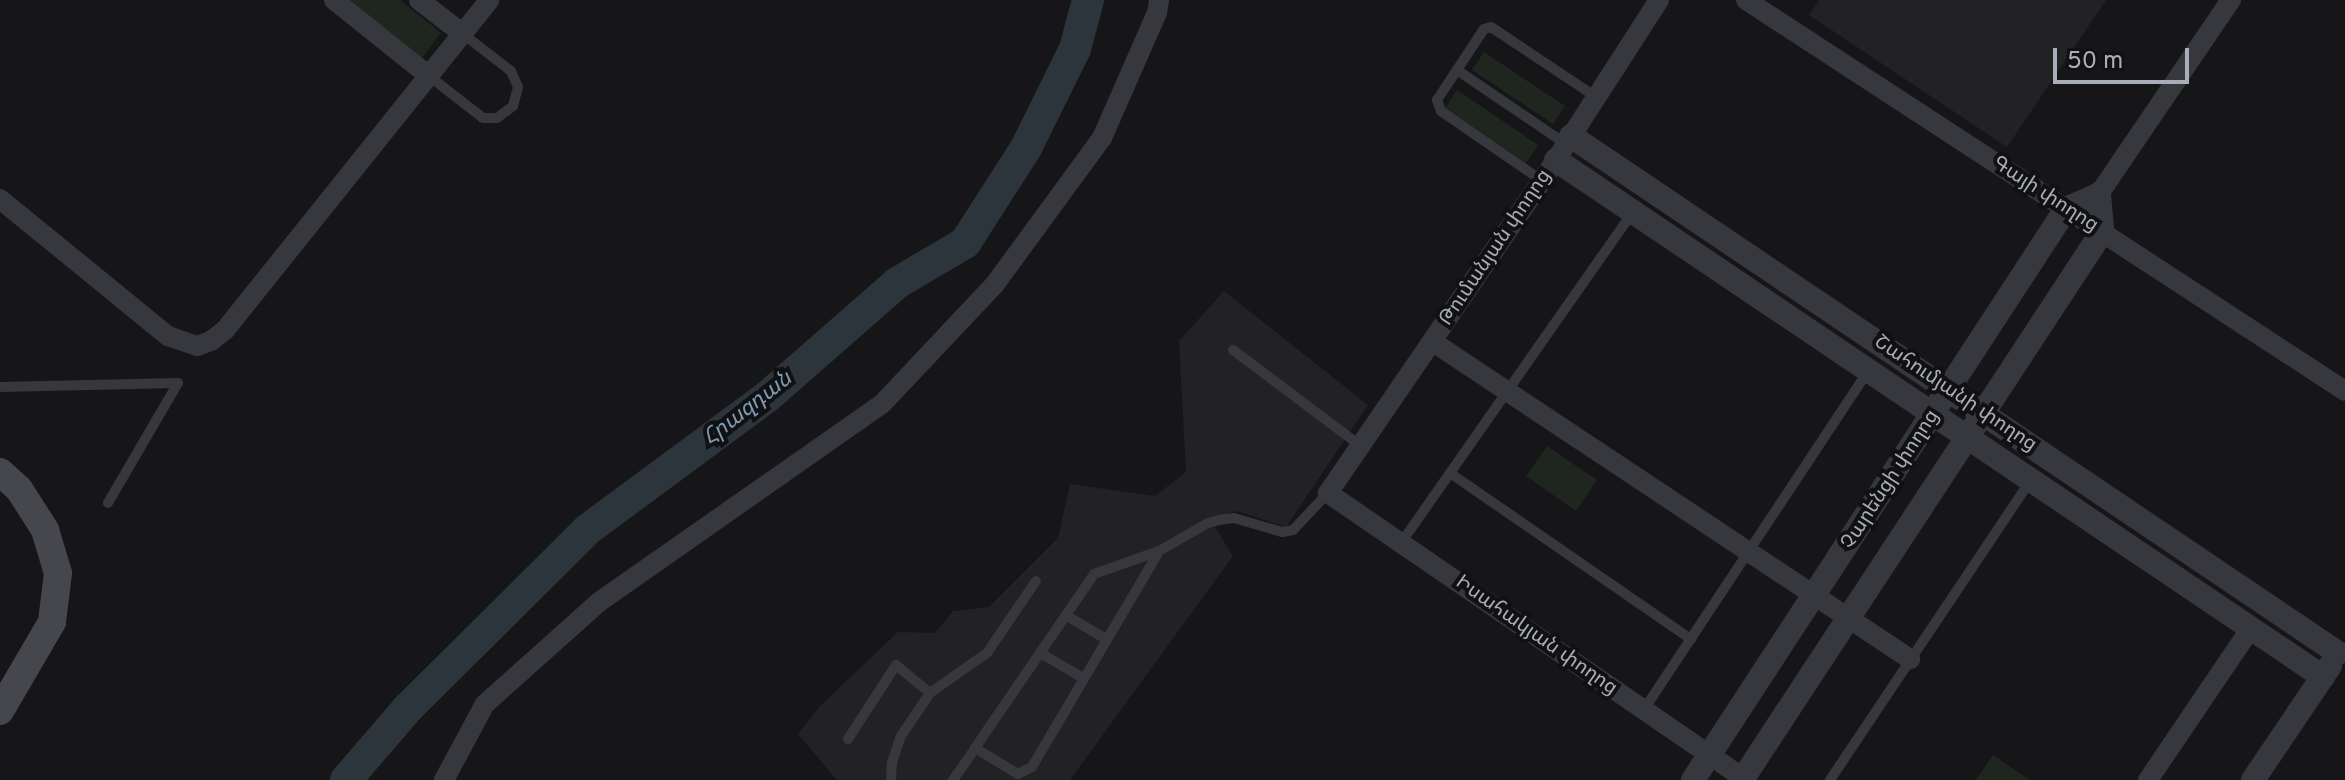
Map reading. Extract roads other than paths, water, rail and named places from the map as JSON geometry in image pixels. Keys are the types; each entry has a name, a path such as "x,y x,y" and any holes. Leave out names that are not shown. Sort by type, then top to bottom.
{"main road":[{"path":"0,472 19,489 45,530 58,573 52,622 0,711"}],"street":[{"path":"334,0 429,76"},
{"path":"419,0 463,34"},
{"path":"0,199 168,336 197,346 225,330 489,0"},
{"path":"444,780 485,704 599,602 882,404 995,284 1102,138 1157,13 1159,0"},
{"name":"Թումանյան փողոց","path":"1328,493 1559,155 1659,0"},
{"name":"Գայի փողոց","path":"1746,0 2345,391"},
{"path":"2066,209 2099,194 2231,0"},
{"name":"Շահումյանի փողոց","path":"1559,155 1633,212 2323,677"},
{"name":"Շահումյանի փողոց","path":"1559,155 1949,391 2342,648"},
{"path":"2099,194 2102,232"},
{"name":"Չարենցի փողոց","path":"1693,780 2066,209"},
{"name":"Չարենցի փողոց","path":"1744,779 1981,412 2102,232"},
{"path":"1433,342 1910,659"},
{"name":"Իսահակյան փողոց","path":"1328,493 1744,779"},
{"path":"2148,780 2251,628"},
{"path":"2253,780 2342,648"}],"lane":[{"path":"1559,155 1437,106 1457,70 1484,29 1491,27 1596,97"},
{"path":"429,76 483,118 497,118 513,106 518,87 511,71 463,34"},
{"path":"1457,70 1559,155"},
{"path":"1401,543 1633,212"},
{"path":"1233,350 1362,447"},
{"path":"1643,711 1868,370"},
{"path":"0,387 178,383 108,503"},
{"path":"1450,473 1691,639"},
{"path":"1830,780 2031,480"},
{"path":"953,780 1094,574 1159,551 1219,520 1234,518 1282,532 1293,530 1328,493"},
{"path":"975,748 1018,774 1026,772 1159,551"},
{"path":"891,780 892,763 901,736 930,693 987,653 1036,581"},
{"path":"1067,616 1106,639"},
{"path":"1042,654 1083,678"},
{"path":"848,739 896,665 930,693"}],"waterway":[{"name":"Հրազդան","path":"346,780 408,708 587,530 767,397 897,283 965,243 1026,148 1075,49 1088,0"}]}
